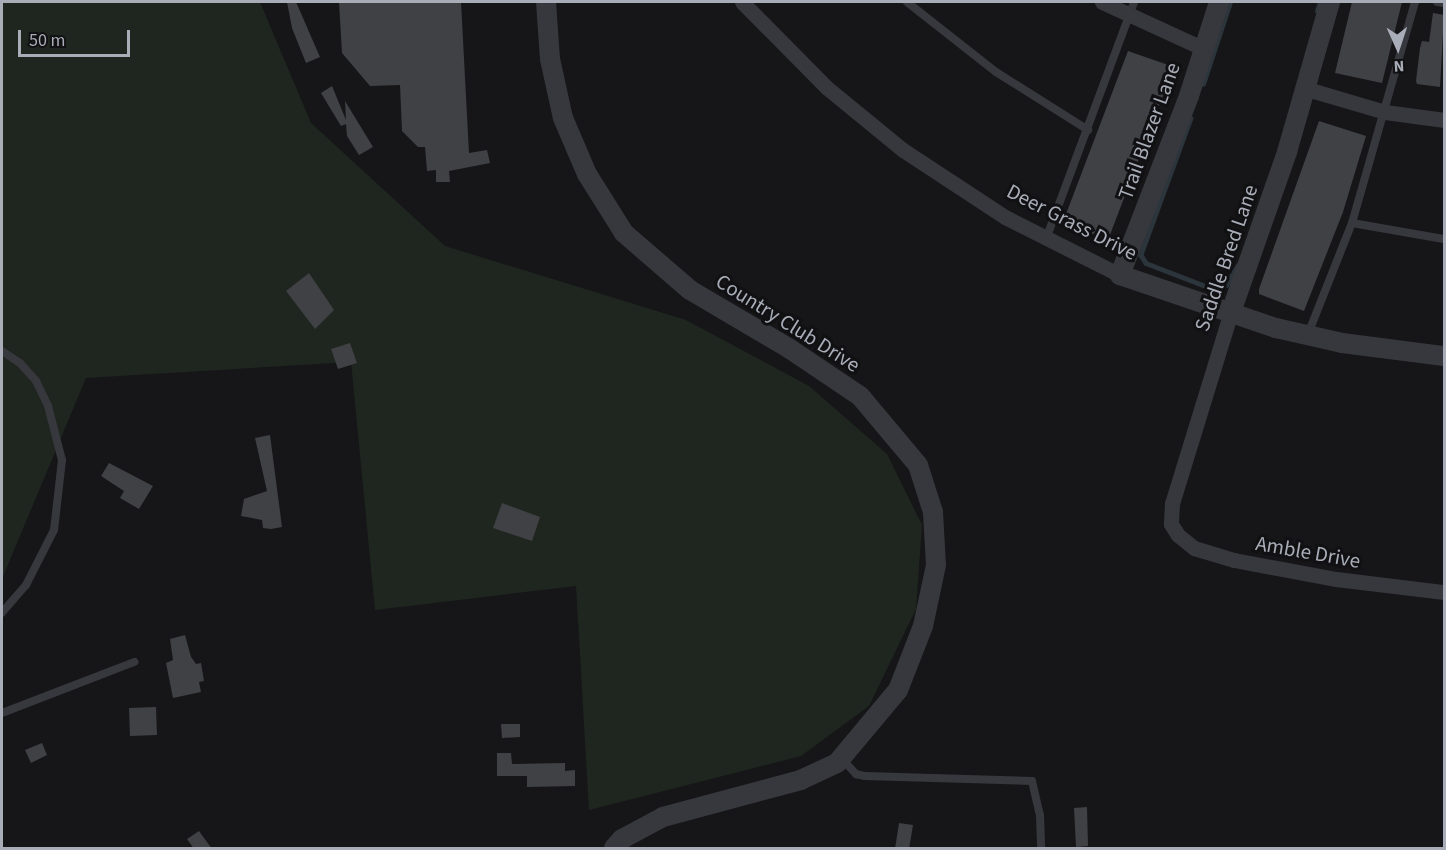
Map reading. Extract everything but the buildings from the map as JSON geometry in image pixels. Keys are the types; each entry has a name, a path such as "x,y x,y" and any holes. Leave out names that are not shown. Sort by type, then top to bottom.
{"street":[{"name":"Country Club Drive","path":"546,2 550,59 563,118 587,174 624,233 690,290 790,349 860,396 918,465 933,512 933,589 897,690 841,758 801,780 663,817 622,839 614,849"},
{"name":"Deer Grass Drive","path":"742,2 825,87 873,127 968,194 1046,240 1120,275 1230,315 1307,336 1444,356"},
{"path":"1102,2 1129,17 1204,49"},
{"name":"Trail Blazer Lane","path":"1120,275 1204,49 1219,2"},
{"name":"Saddle Bred Lane","path":"1173,529 1172,503 1230,315 1307,89 1330,2"},
{"path":"1307,89 1385,112 1444,120"},
{"name":"Amble Drive","path":"1173,529 1194,548 1234,560 1336,579 1444,592"}],"lane":[{"path":"907,2 996,72 1088,130"},
{"path":"1046,240 1134,2"},
{"path":"1307,336 1352,223 1414,2"},
{"path":"1437,2 1444,3"},
{"path":"1352,223 1444,238"},
{"path":"2,351 20,363 36,381 48,406 62,460 54,530 26,585 2,613"},
{"path":"2,713 134,662"},
{"path":"841,758 856,774 865,776 1032,781 1040,815 1041,849"}],"shaded area":[{"path":"2,2 260,2 311,123 445,246 686,320 809,386 887,454 922,525 916,609 869,706 801,756 589,810 576,586 375,610 351,362 86,378 2,579"}],"waterway":[{"path":"1203,84 1230,2"},
{"path":"1317,11 1320,2"},
{"path":"1191,118 1141,255 1146,263 1208,287 1226,285 1238,265"}]}
